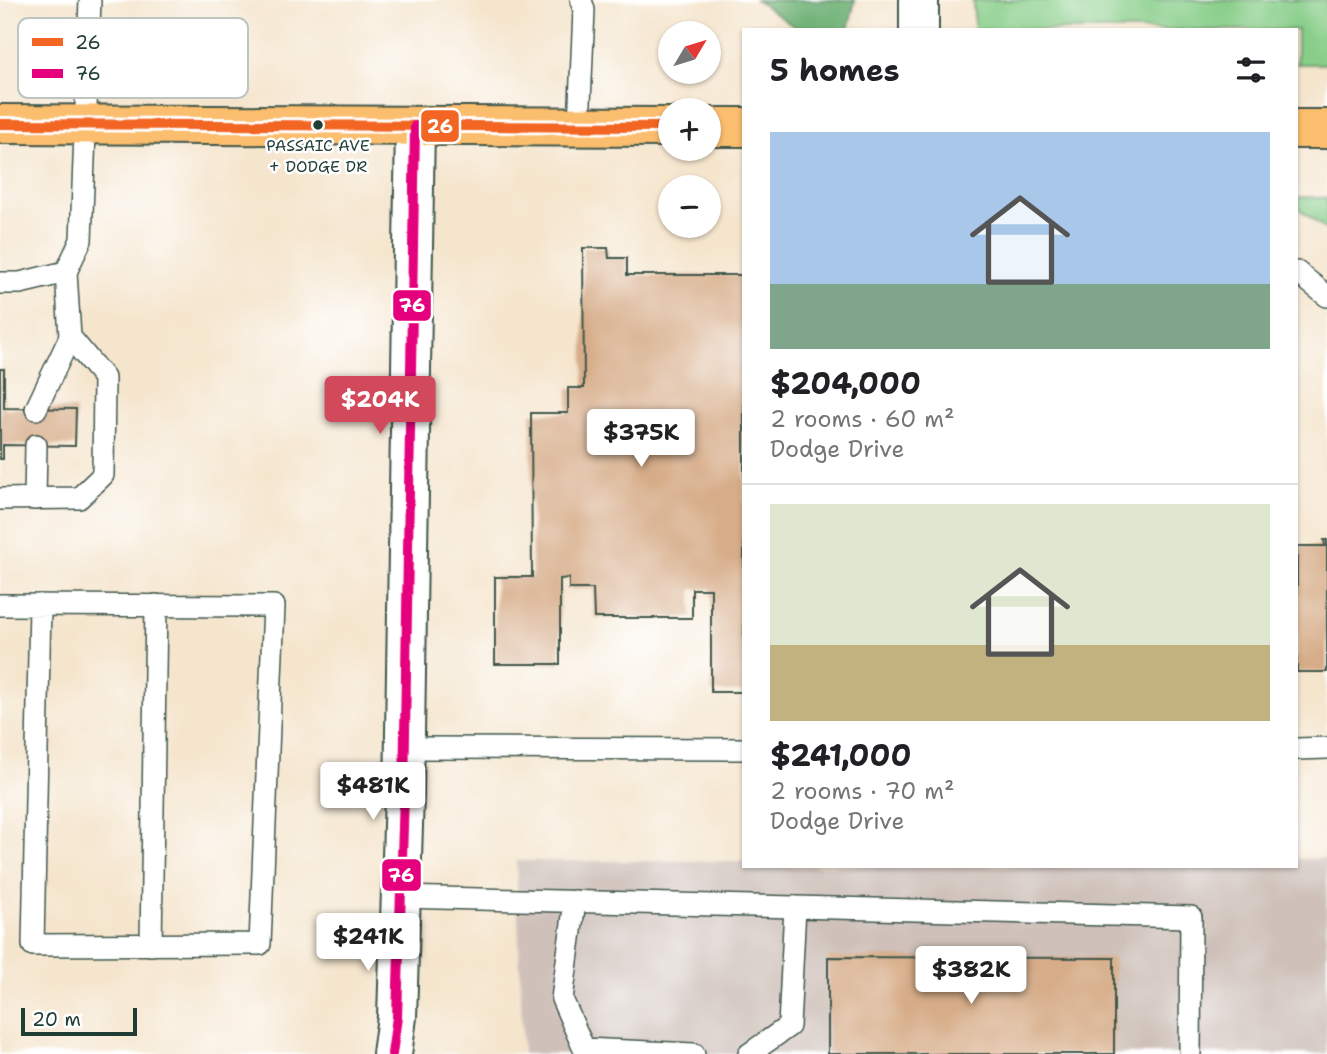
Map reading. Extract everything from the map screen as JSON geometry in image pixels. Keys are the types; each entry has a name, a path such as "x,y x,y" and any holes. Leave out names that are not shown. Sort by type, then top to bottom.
{"main road":[{"path":"0,124 658,127"},
{"path":"721,127 742,127"},
{"path":"1298,129 1327,129"}],"street":[{"path":"919,0 919,28"},
{"path":"391,1054 397,1017 404,748 415,126"}],"lane":[{"path":"89,18 90,0"},
{"path":"579,127 584,10 581,0"},
{"path":"36,409 70,337 66,272 81,240 85,98"},
{"path":"0,282 20,283 66,272"},
{"path":"1298,273 1327,296"},
{"path":"0,499 79,498 103,475 104,378 70,337"},
{"path":"35,499 36,445"},
{"path":"0,605 40,605 156,605 274,606 260,944 33,946 40,605"},
{"path":"151,945 156,605"},
{"path":"404,748 742,749"},
{"path":"1298,749 1327,748"},
{"path":"400,897 1191,917 1190,1054"},
{"path":"575,901 562,999 584,1049 694,1054"},
{"path":"749,1054 789,1026 795,907"}],"shaded area":[{"path":"1327,858 1327,1054 523,1054 516,861 742,861 742,868 1298,868 1298,859"}],"green space":[{"path":"756,0 855,0 848,28 796,28"},
{"path":"973,0 1327,0 1327,64 1298,64 1298,28 975,28"},
{"path":"1298,197 1327,198 1327,230 1298,208"}],"building":[{"path":"583,248 608,248 609,258 627,258 627,275 742,275 742,692 711,692 711,589 692,589 692,618 594,618 593,589 569,589 569,578 560,579 560,664 495,664 495,577 532,577 531,413 568,413 568,388 584,388"},
{"path":"0,369 4,369 4,408 76,409 75,446 3,445 3,459 0,459"},
{"path":"1324,540 1327,540 1327,672 1298,672 1298,546 1325,546"},
{"path":"828,957 1114,958 1114,1054 828,1054"}],"transit line":[{"name":"26","path":"0,124 658,127"},
{"name":"76","path":"392,1054 397,1017 404,794 415,126"}],"place":[{"name":"PASSAIC AVE + DODGE DR","path":"318,125"}]}
